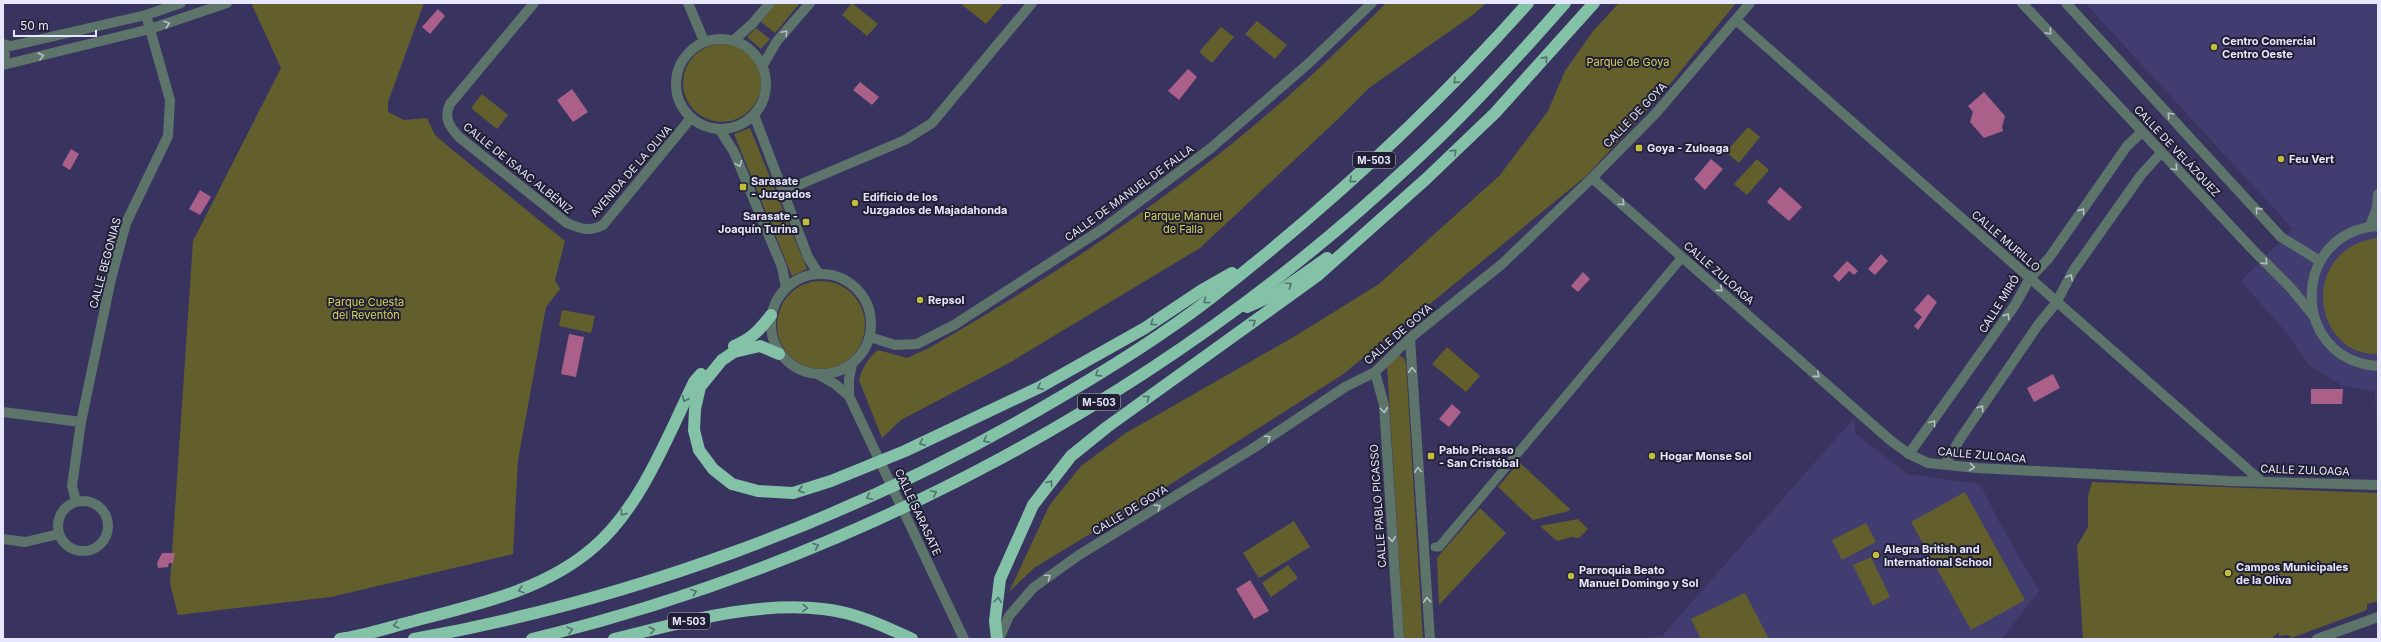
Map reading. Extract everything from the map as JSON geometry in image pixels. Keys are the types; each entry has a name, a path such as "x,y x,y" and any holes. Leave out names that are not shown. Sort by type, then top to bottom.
{"highway":[{"path":"1484,53 1522,3"},
{"name":"M-503","path":"414,639 466,630 622,590 681,572 788,532 851,505 993,437 1074,390 1198,307 1258,259 1356,178 1484,53 1528,3"},
{"name":"M-503","path":"532,639 688,595 792,556 880,519 1003,458 1086,410 1158,364 1229,315 1305,257 1413,163 1514,62 1565,3"},
{"path":"998,639 995,621 1000,579 1033,505 1072,456 1107,426 1317,276 1426,179 1500,107 1594,3"},
{"path":"1229,315 1276,294 1314,268 1426,179"},
{"path":"780,354 760,346 734,352 722,360 700,387 695,409 694,430 699,450 714,469 732,484 758,491 793,492 831,481 905,451 1040,387 1145,328 1202,290 1258,259"},
{"path":"340,639 458,610 539,584 594,547 619,520 653,470 694,382 718,356 730,347 748,340 760,331 771,315"},
{"name":"M-503","path":"614,639 692,621 766,608 824,609 878,623 912,639"}],"street":[{"path":"181,3 146,15 11,46 3,45 5,55 3,64 150,29 227,3"},
{"name":"CALLE DE ISAAC ALBÉNIZ","path":"534,3 450,104 446,111 447,120 451,129 465,142 567,223 584,230"},
{"path":"688,3 704,41"},
{"path":"734,40 753,23 770,3"},
{"path":"763,65 777,42 810,3"},
{"path":"782,192 905,140 932,123 1032,3"},
{"name":"CALLE DE MANUEL DE FALLA","path":"870,337 895,344 917,344 954,325 1104,228 1211,148 1320,52 1372,3"},
{"name":"CALLE DE GOYA","path":"998,639 1009,616 1032,588 1079,555 1252,449 1345,387 1375,372 1410,338 1502,264 1592,178 1656,113 1750,3"},
{"name":"CALLE DE VELÁZQUEZ","path":"2022,3 2161,153 2290,287 2313,315"},
{"name":"CALLE DE VELÁZQUEZ","path":"2066,3 2281,237 2320,261"},
{"name":"CALLE BEGONIAS","path":"76,501 72,486 81,422 111,279 126,223 168,136 170,100 146,15"},
{"name":"CALLE MURILLO","path":"1736,20 2030,278 2056,303 2071,313 2260,480"},
{"path":"719,38 734,40 746,45 756,54 763,65 766,78 766,91 762,104 754,116 733,128 720,130 705,127 691,118 681,106 676,92 676,76 681,62 691,49 704,41 719,38"},
{"path":"754,116 808,257 818,273"},
{"name":"AVENIDA DE LA OLIVA","path":"584,230 593,230 604,225 691,118"},
{"path":"720,130 734,152 782,268 786,288"},
{"name":"CALLE MIRÓ","path":"1909,454 2016,305 2030,278 2050,258 2127,146 2142,132"},
{"path":"1945,464 1960,439 2029,337 2056,303 2072,272 2141,175 2161,153"},
{"name":"CALLE ZULOAGA","path":"1592,178 1890,440 1909,454 1928,463 1977,468 2230,481 2260,480 2378,484"},
{"path":"2378,194 2374,226 2351,232 2334,244 2320,261 2313,278 2311,290 2313,315 2321,333 2333,348 2349,359 2367,365 2378,366"},
{"path":"1435,547 1439,547 1678,261"},
{"path":"818,273 834,275 849,281 861,292 869,307 872,322 870,337 866,347 852,364 836,372 818,375 796,369 780,354 771,335 771,315 776,300 786,288 800,278 818,273"},
{"path":"1410,338 1430,639"},
{"name":"CALLE SARASATE","path":"849,396 849,379 852,364"},
{"name":"CALLE PABLO PICASSO","path":"1375,372 1384,404 1398,639"},
{"name":"CALLE SARASATE","path":"818,375 835,384 849,396 871,439 964,639"},
{"path":"3,412 81,422"},
{"path":"76,501 85,501 100,507 108,522 105,538 93,549 81,551 69,547 59,534 59,518 69,505 76,501"},
{"path":"3,539 25,542 59,534"},
{"path":"2317,639 2378,617"}],"shaded area":[{"path":"2085,3 2378,3 2378,463 2375,392 2343,386 2309,365 2286,332 2241,281 2293,229"},
{"path":"438,9 445,16 430,34 422,27"},
{"path":"1188,69 1197,77 1179,100 1168,91"},
{"path":"860,82 879,97 872,105 853,90"},
{"path":"572,89 588,112 573,122 557,100"},
{"path":"1984,92 2005,116 2002,127 2003,131 1984,138 1970,122 1973,112 1968,106"},
{"path":"71,149 79,154 70,170 62,165"},
{"path":"1711,159 1723,169 1705,190 1694,179"},
{"path":"1780,187 1802,207 1789,221 1767,202"},
{"path":"200,190 211,197 200,215 189,209"},
{"path":"1881,254 1888,261 1875,275 1868,269"},
{"path":"1847,261 1858,271 1854,275 1849,271 1839,282 1833,276"},
{"path":"1583,272 1590,279 1578,292 1571,286"},
{"path":"1928,294 1937,302 1918,330 1914,326 1922,317 1914,310"},
{"path":"569,334 584,337 576,377 561,374"},
{"path":"2053,374 2060,388 2034,402 2027,388"},
{"path":"2311,389 2343,389 2342,404 2311,404"},
{"path":"1452,404 1461,412 1449,427 1439,419"},
{"name":"Alegra British and International School","path":"1854,418 1855,433 1907,474 1980,484 1998,520 2039,591 2002,639 1638,639 1662,636"},
{"path":"162,553 175,553 173,563 169,563 168,567 158,568 157,563"},
{"path":"1250,580 1269,611 1254,619 1236,589"}],"green space":[{"name":"Parque Cuesta del Reventón","path":"254,3 424,3 388,102 388,112 404,120 427,118 435,135 565,241 555,280 560,289 546,307 518,460 513,554 331,597 178,615 170,583 193,241 281,68 252,5"},
{"path":"776,3 800,3 775,33 761,22"},
{"path":"852,3 878,24 867,36 842,15"},
{"path":"960,3 1004,3 986,24"},
{"name":"Parque Manuel de Falla","path":"1386,3 1486,3 1474,14 1369,88 1336,121 1200,248 1009,363 901,420 882,438 859,380 862,371 871,356 878,350 907,358 929,348 1037,283 1089,249 1140,214 1238,139 1332,56"},
{"name":"Parque de Goya","path":"1619,3 1736,3 1657,100 1586,176 1447,290 1342,375 1144,501 1034,568 1009,592 1049,506 1081,466 1126,433 1297,335 1379,284 1500,175 1548,111 1565,71 1593,31"},
{"path":"1257,21 1287,45 1275,59 1245,34"},
{"path":"1221,27 1234,37 1212,63 1199,52"},
{"path":"756,28 770,39 761,49 747,37"},
{"path":"714,44 730,44 744,50 755,61 761,75 761,91 755,105 744,116 730,122 714,122 700,116 689,105 683,91 683,75 689,61 700,50"},
{"path":"482,94 508,115 497,129 471,108"},
{"path":"1748,127 1760,137 1739,163 1726,152"},
{"path":"750,128 807,269 792,276 734,134"},
{"path":"1757,159 1769,170 1747,195 1734,184"},
{"path":"2378,238 2378,354 2356,350 2339,339 2328,322 2323,301 2325,280 2335,261 2352,246"},
{"path":"821,281 838,284 852,294 862,308 865,325 862,342 852,356 838,366 821,369 804,366 790,356 780,342 777,325 780,308 790,294 804,284"},
{"path":"562,310 595,316 591,333 559,326"},
{"path":"1447,347 1480,376 1466,392 1432,364"},
{"path":"1398,355 1404,358 1406,364 1423,639 1404,639 1387,365"},
{"path":"1519,462 1570,509 1569,511 1533,520 1498,487"},
{"name":"Campos Municipales de la Oliva","path":"2092,482 2378,493 2378,601 2367,604 2367,610 2291,638 2289,635 2279,636 2279,632 2271,639 2083,639 2077,546 2088,527 2088,496"},
{"path":"1965,492 2025,600 1971,630 1911,522"},
{"path":"1480,508 1506,533 1439,605 1437,558"},
{"path":"1578,519 1588,529 1579,538 1572,537 1557,541 1540,526"},
{"path":"1294,521 1310,547 1259,578 1243,553"},
{"path":"1866,523 1876,542 1842,560 1832,540"},
{"path":"1871,557 1890,597 1873,606 1853,565"},
{"path":"1288,565 1298,578 1271,597 1262,583"},
{"path":"1745,593 1769,639 1701,639 1691,619"}],"place":[{"name":"Centro Comercial Centro Oeste","path":"2214,47"},
{"name":"Goya - Zuloaga","path":"1639,148"},
{"name":"Feu Vert","path":"2281,159"},
{"name":"Sarasate - Juzgados","path":"743,187"},
{"name":"Edificio de los Juzgados de Majadahonda","path":"855,203"},
{"name":"Sarasate - Joaquín Turina","path":"806,222"},
{"name":"Repsol","path":"920,300"},
{"name":"Pablo Picasso - San Cristóbal","path":"1431,456"},
{"name":"Hogar Monse Sol","path":"1652,456"},
{"name":"Alegra British and International School","path":"1876,555"},
{"name":"Campos Municipales de la Oliva","path":"2228,573"},
{"name":"Parroquia Beato Manuel Domingo y Sol","path":"1571,576"}]}
